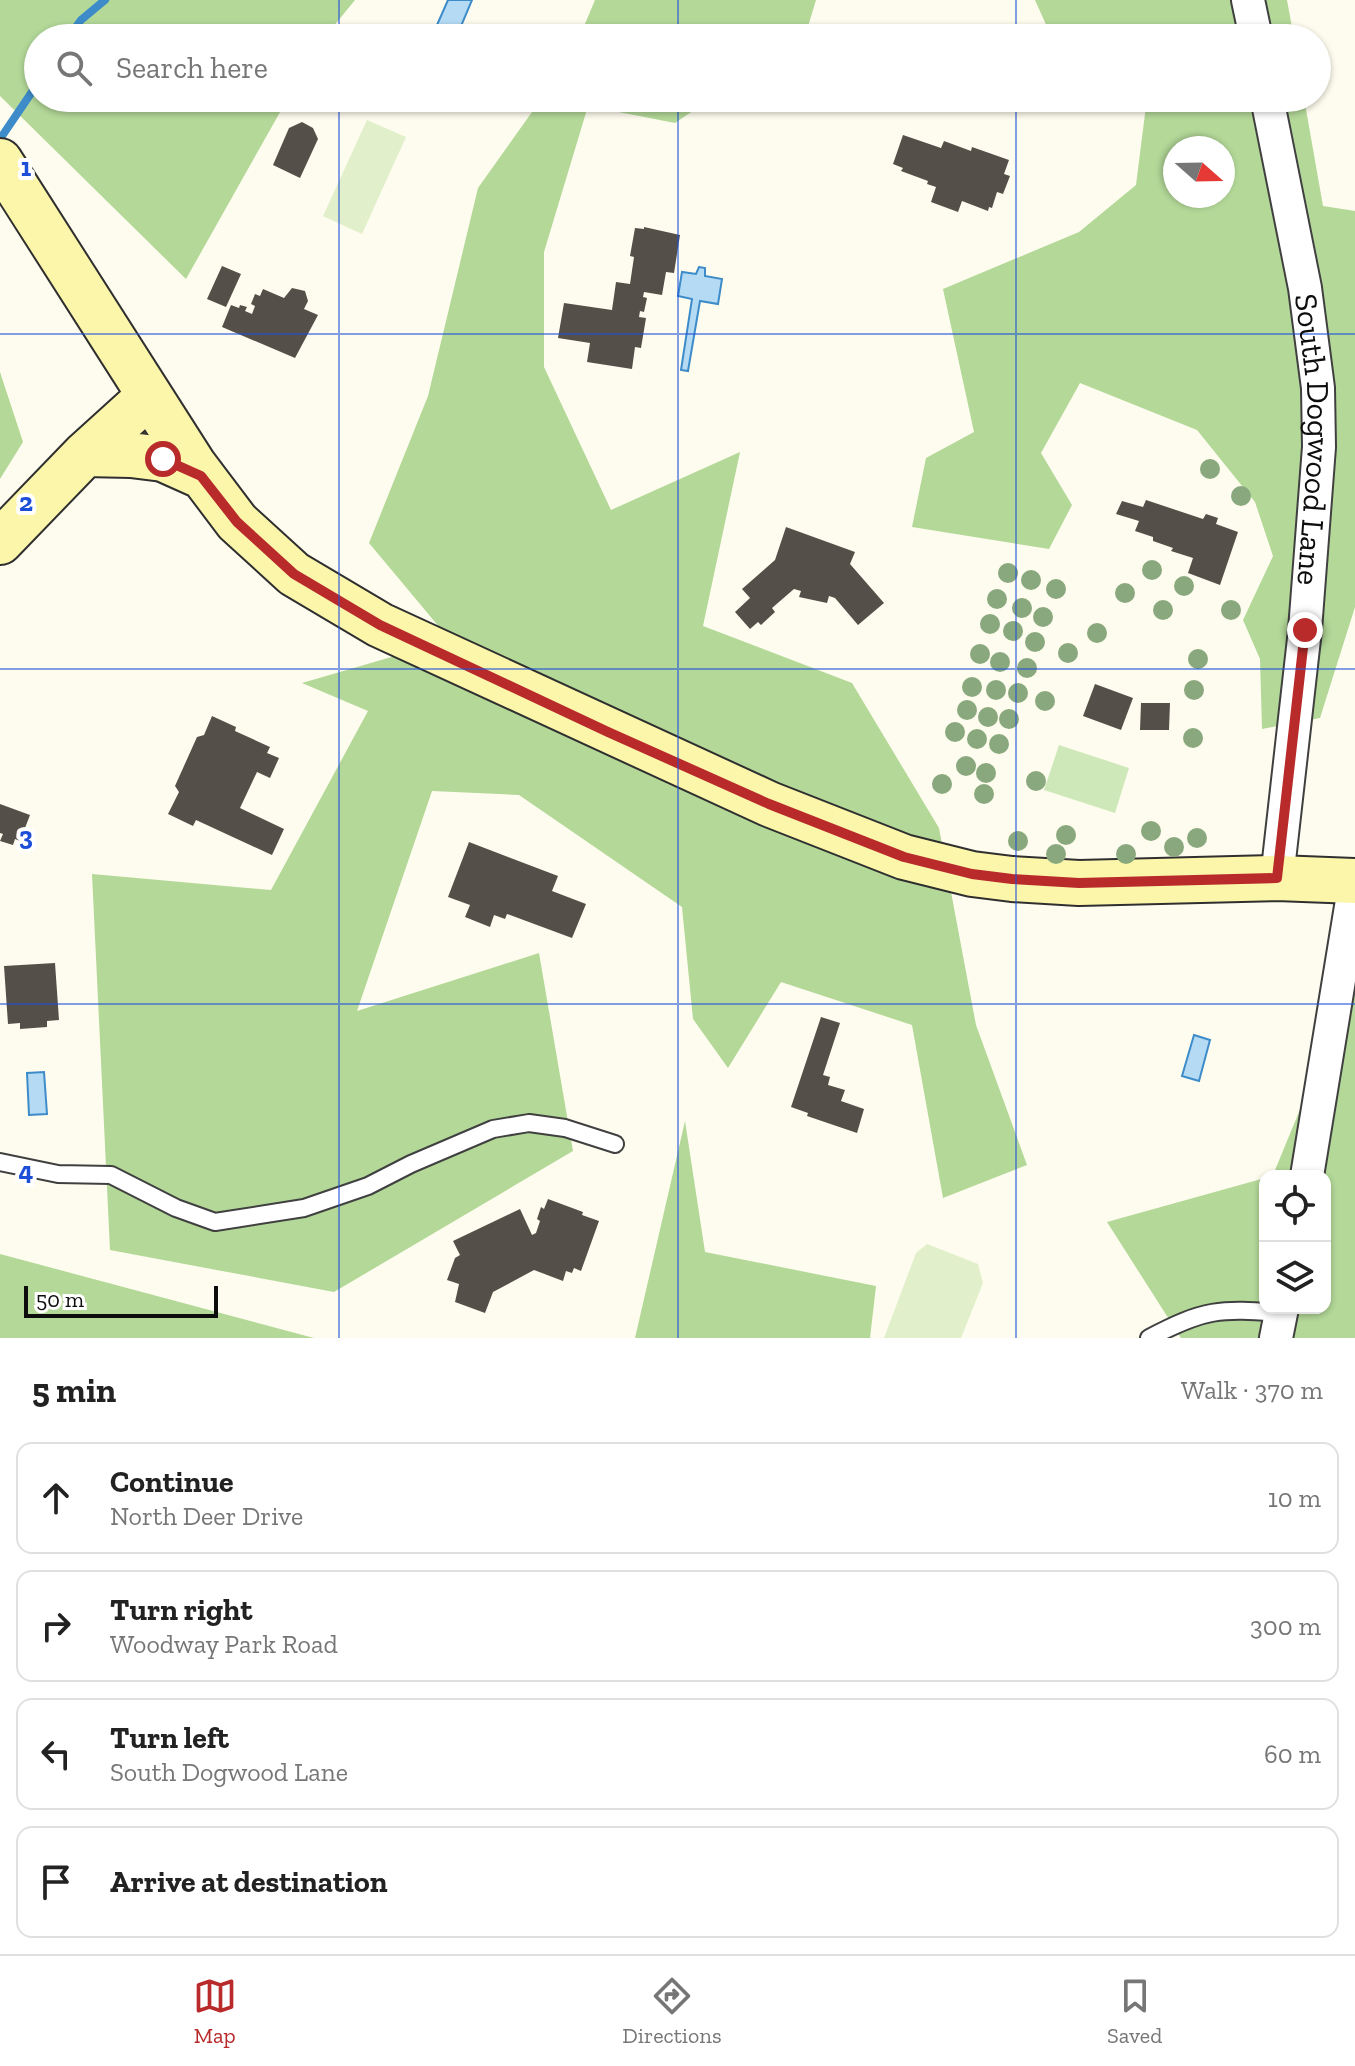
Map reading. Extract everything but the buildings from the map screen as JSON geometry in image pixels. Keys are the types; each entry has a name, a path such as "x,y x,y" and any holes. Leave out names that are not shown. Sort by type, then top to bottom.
{"street":[{"path":"1248,0 1253,24"},
{"name":"South Dogwood Lane","path":"1270,112 1305,288 1318,388 1319,447 1305,630 1277,878"},
{"path":"0,161 201,476 237,522 294,574 380,625 757,799 904,857 972,874 1039,881 1079,883 1277,878 1355,882 1308,1170"},
{"path":"0,542 85,454 149,396"},
{"path":"85,454 163,459 201,476"}],"lane":[{"path":"0,1162 58,1174 111,1175 176,1208 215,1222 304,1208 368,1186 493,1129 529,1123 565,1128 615,1144"},
{"path":"1149,1338 1189,1317 1222,1309 1279,1320"}],"green space":[{"path":"0,0 355,0 335,24 24,24 24,112 280,112 186,279 0,96"},
{"path":"595,0 816,0 809,24 585,24"},
{"path":"1035,0 1287,0 1291,24 1046,24"},
{"path":"532,112 586,112 544,252 544,367 611,510 740,452 703,626 852,683 939,828 976,1025 1027,1165 943,1198 912,1025 781,982 728,1068 693,1019 682,907 519,795 432,791 357,1011 539,953 573,1151 334,1292 110,1250 92,874 271,890 368,711 302,683 450,640 369,543 428,396 478,188"},
{"path":"619,112 691,112 675,123"},
{"path":"1145,112 1306,112 1323,206 1355,211 1355,607 1320,718 1262,729 1260,659 1243,620 1273,556 1255,502 1197,430 1080,383 1041,453 1072,505 1049,549 912,527 926,458 974,432 943,289 1079,232 1136,185"},
{"path":"367,120 406,137 362,234 323,216"},
{"path":"0,372 23,442 0,479"},
{"path":"1059,745 1129,768 1115,813 1044,790"},
{"path":"1355,976 1355,1338 1181,1338 1107,1222 1259,1180 1259,1314 1331,1314 1331,1170 1275,1170"},
{"path":"685,1121 705,1252 876,1286 870,1338 635,1338"},
{"path":"927,1244 978,1264 983,1283 961,1338 884,1338 916,1253"},
{"path":"0,1254 314,1338 0,1338"}],"water":[{"path":"448,0 472,0 462,24 437,24"},
{"path":"699,267 705,268 705,276 722,279 718,304 700,301 688,371 681,370 692,299 678,296 682,272 696,274"},
{"path":"1194,1035 1210,1040 1199,1081 1182,1076"},
{"path":"44,1072 47,1114 29,1115 27,1073"}],"waterway":[{"path":"78,24 105,0"},
{"path":"0,139 24,104"}],"route":[{"path":"163,459 201,476 237,522 294,574 380,625 608,732 830,830 904,857 972,874 1079,883 1277,878 1305,630"}]}
